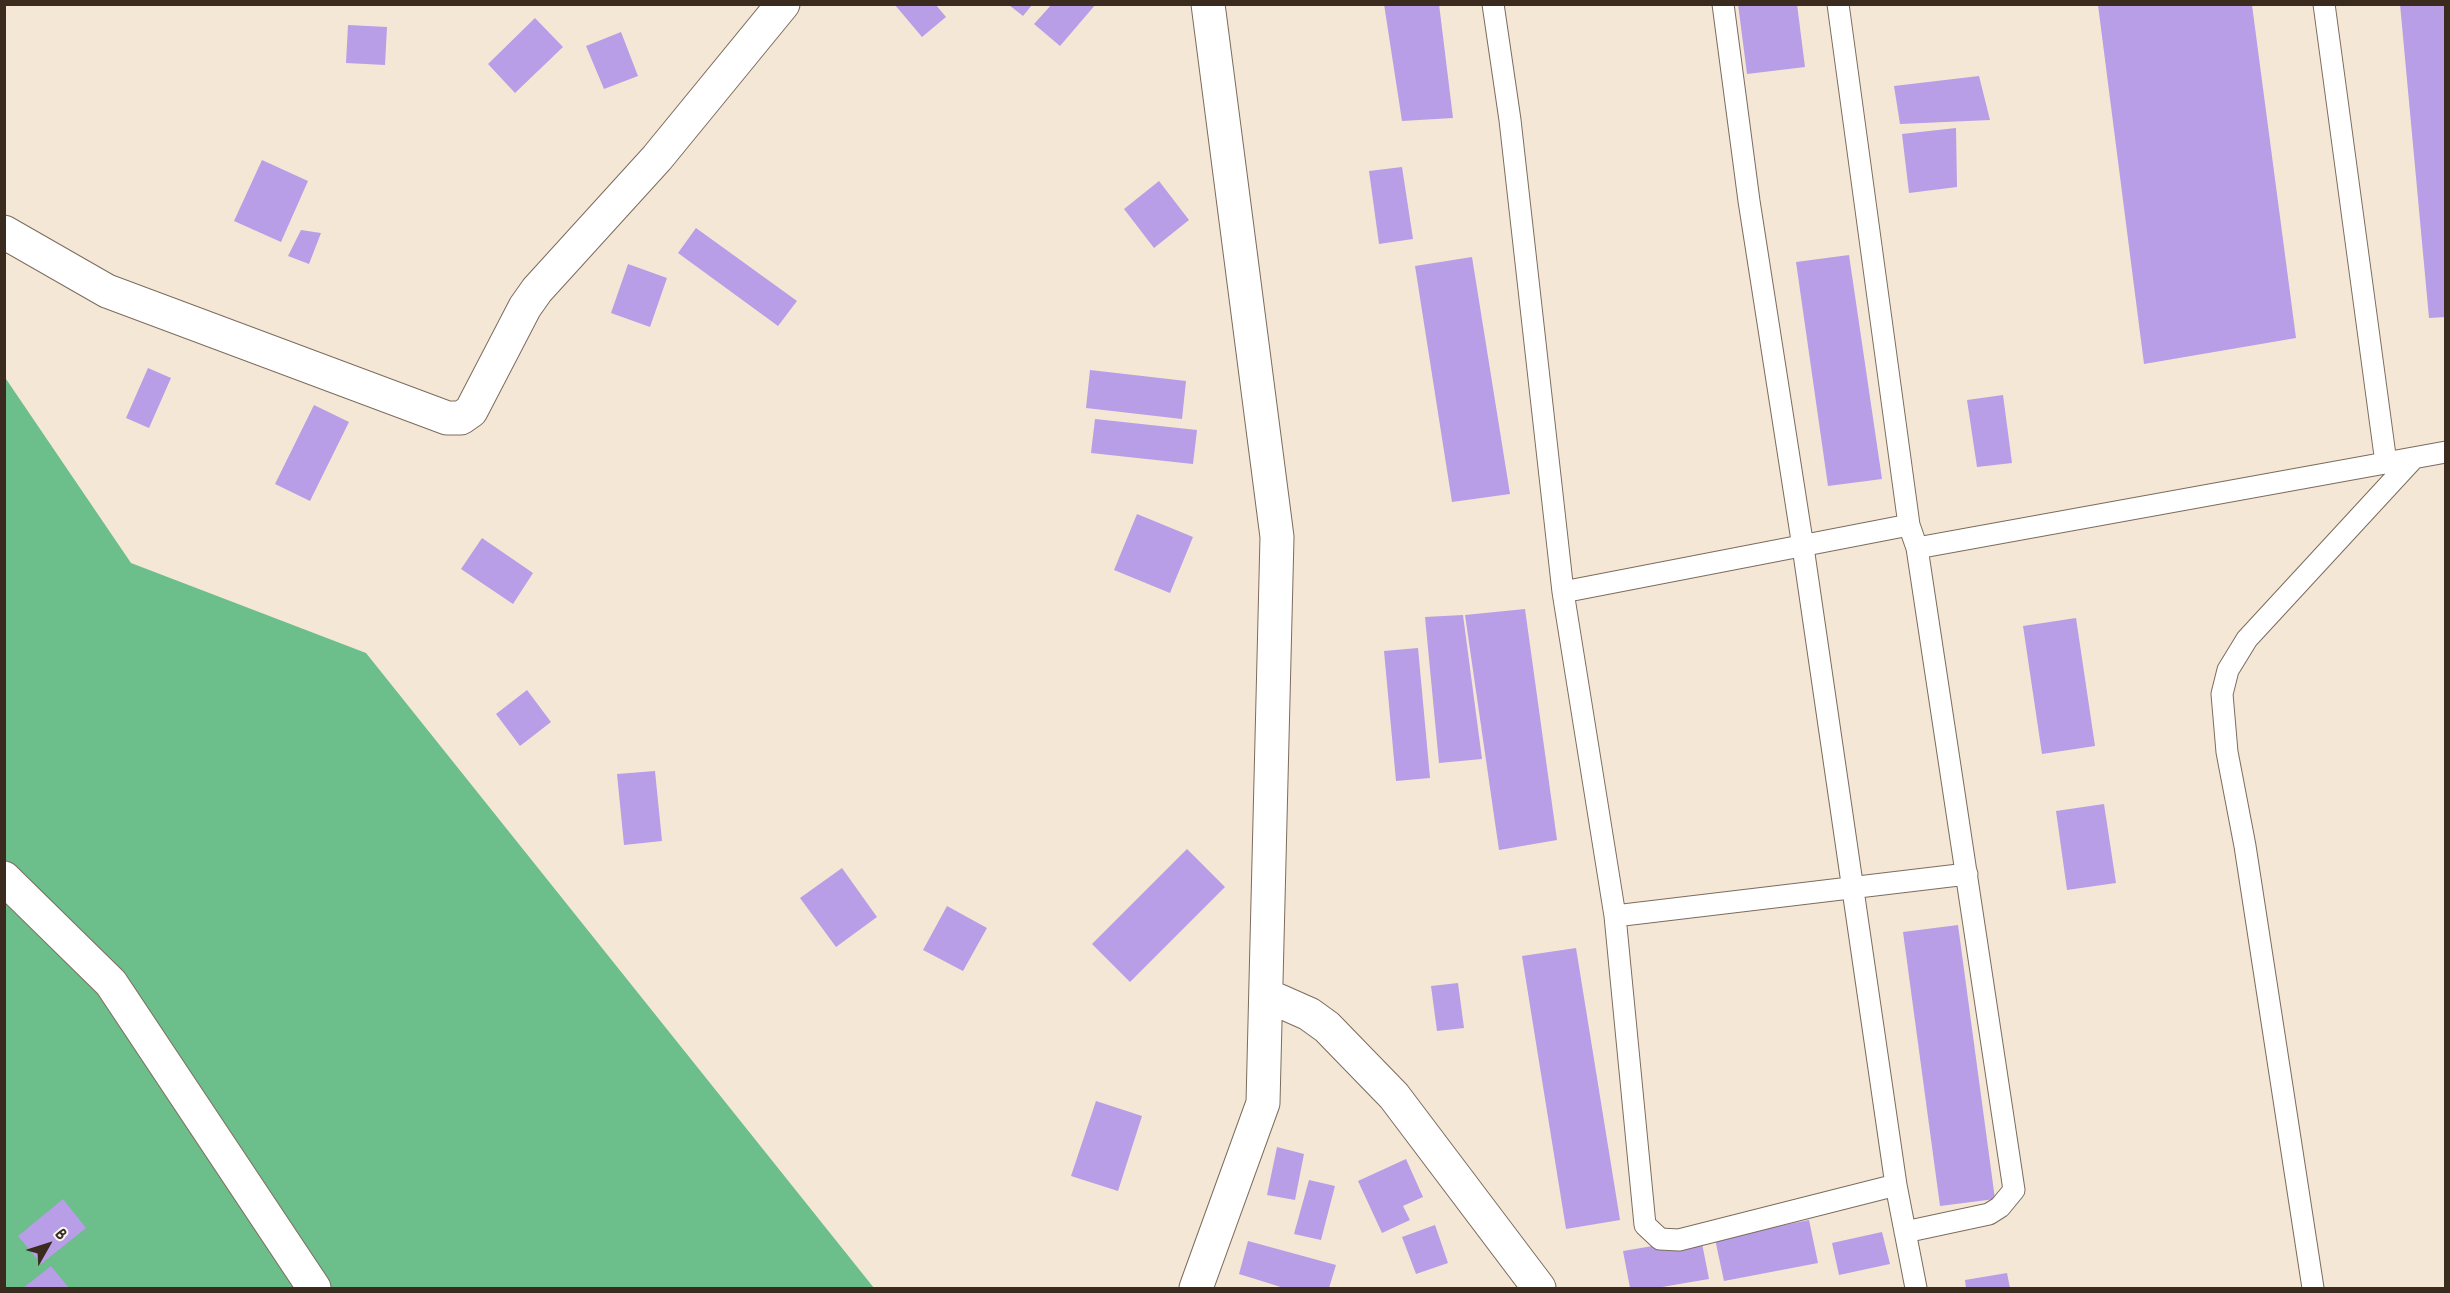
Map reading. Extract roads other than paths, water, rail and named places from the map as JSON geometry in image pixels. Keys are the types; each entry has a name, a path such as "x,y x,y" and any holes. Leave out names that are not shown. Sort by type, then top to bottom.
{"street":[{"path":"4,232 107,291 447,418 461,418 471,411 525,307 537,290 657,158 783,4"},
{"path":"1196,1288 1263,1103 1277,537 1208,4"},
{"path":"4,878 111,983 314,1288"},
{"path":"1266,994 1309,1014 1327,1028 1394,1096 1539,1288"}],"lane":[{"path":"1493,4 1510,120 1563,592 1615,916 1645,1225 1660,1239 1679,1240 1896,1185"},
{"path":"1723,4 1749,201 1803,547 1896,1185 1916,1288"},
{"path":"1838,4 1910,525 1917,548 2014,1190 2000,1207 1989,1214 1905,1232"},
{"path":"2324,4 2386,463"},
{"path":"1917,548 2445,452"},
{"path":"2313,1288 2245,846 2227,752 2222,694 2229,670 2247,639 2414,458"},
{"path":"1563,592 1910,525"},
{"path":"1615,916 1967,874"}]}
